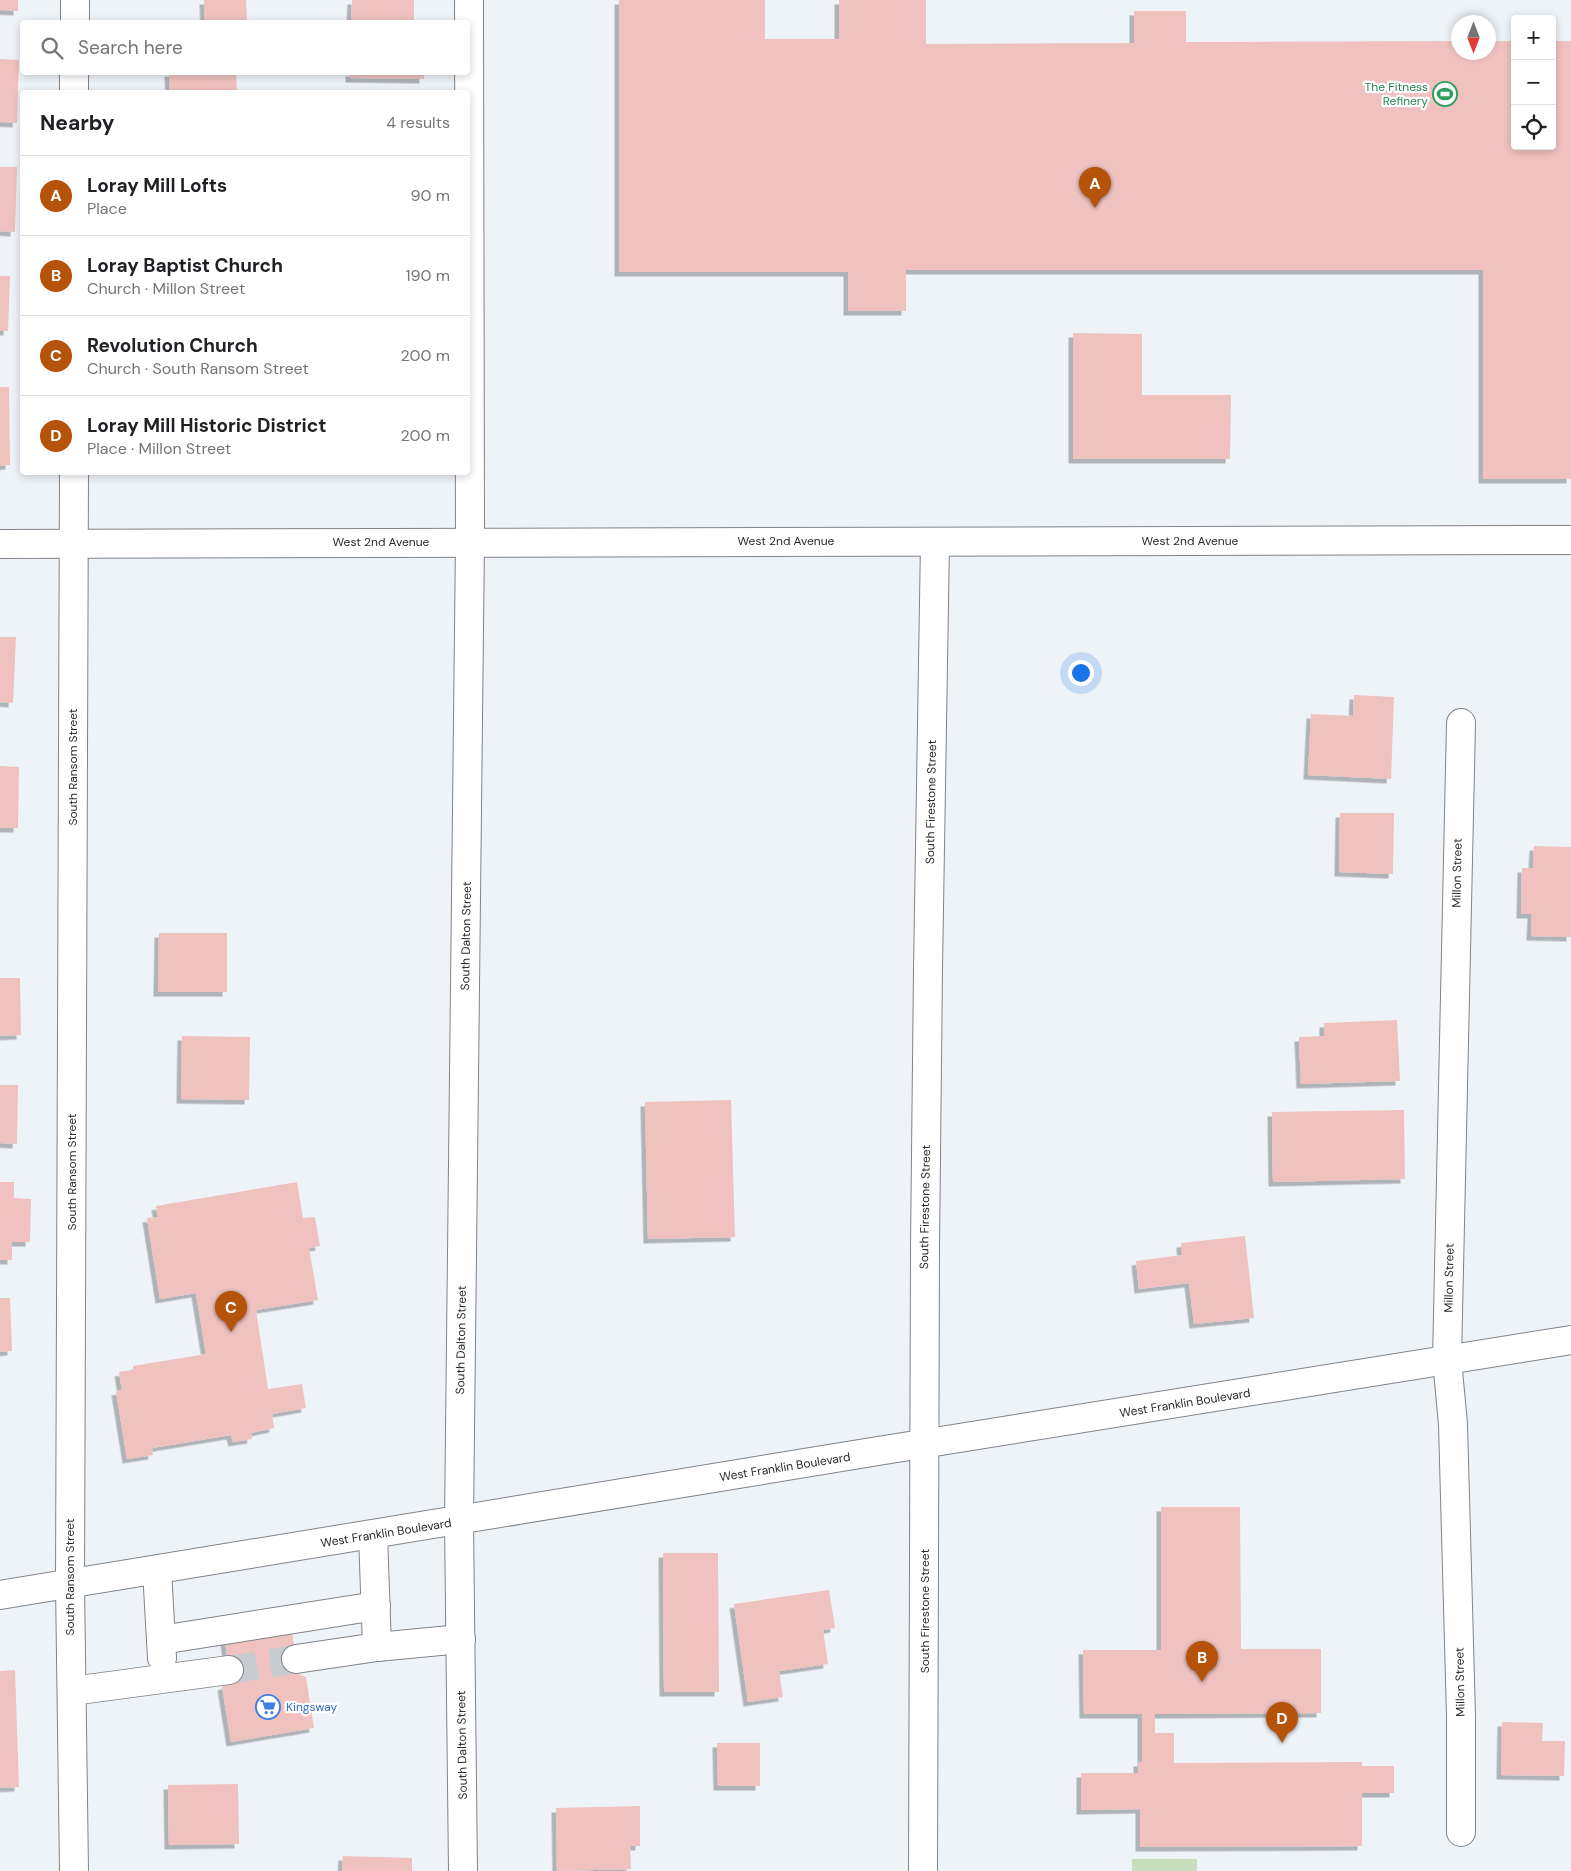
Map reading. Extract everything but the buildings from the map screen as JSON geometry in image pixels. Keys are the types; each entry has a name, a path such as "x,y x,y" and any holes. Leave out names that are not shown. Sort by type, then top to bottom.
{"street":[{"path":"74,0 74,20"},
{"name":"South Dalton Street","path":"469,0 469,20"},
{"path":"74,75 74,90"},
{"name":"South Dalton Street","path":"469,75 469,90"},
{"name":"South Ransom Street","path":"74,475 70,1584 74,1871"},
{"name":"South Dalton Street","path":"463,1871 459,1521 470,475"},
{"name":"West 2nd Avenue","path":"0,544 1571,540"},
{"name":"South Firestone Street","path":"924,1871 924,1444 928,969 935,542"},
{"name":"Millon Street","path":"1461,723 1447,1360 1454,1453 1461,1716 1461,1832"},
{"name":"West Franklin Boulevard","path":"0,1595 1571,1340"},
{"path":"373,1535 377,1648"},
{"path":"157,1570 163,1678"},
{"path":"161,1640 376,1606"},
{"path":"296,1659 461,1639"},
{"path":"72,1690 229,1670"}],"green space":[{"path":"1132,1859 1197,1859 1197,1871 1132,1871"}],"tunnel":[{"path":"229,1670 296,1659"}],"place":[{"name":"The Fitness Refinery","path":"1445,94"},
{"name":"Loray Mill Lofts","path":"1095,208"},
{"name":"Revolution Church","path":"231,1332"},
{"name":"Loray Baptist Church","path":"1202,1682"},
{"name":"Kingsway","path":"268,1707"},
{"name":"Loray Mill Historic District","path":"1282,1743"}]}
